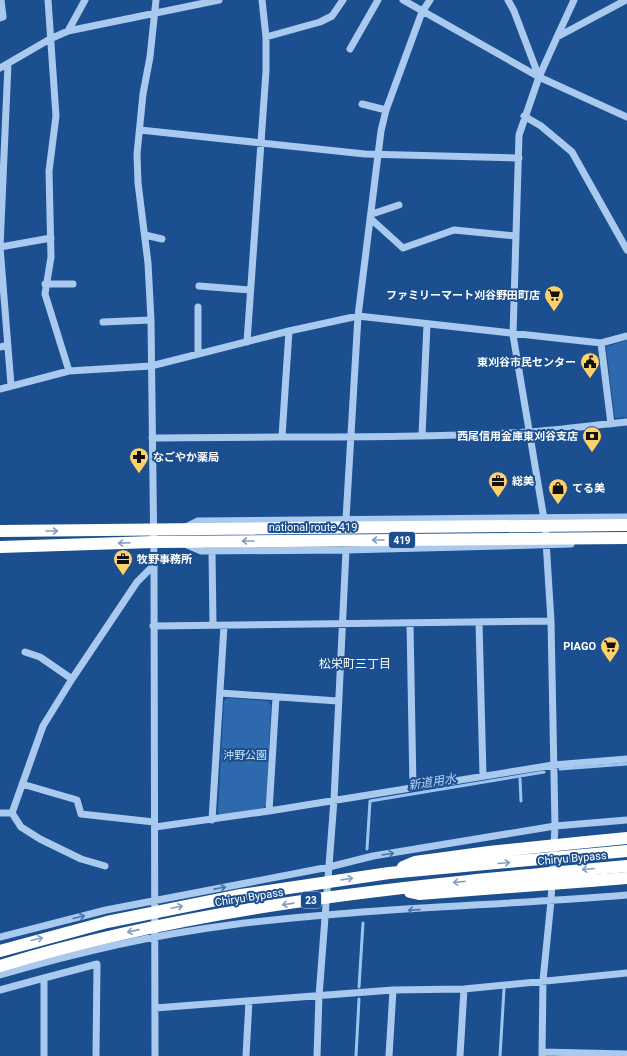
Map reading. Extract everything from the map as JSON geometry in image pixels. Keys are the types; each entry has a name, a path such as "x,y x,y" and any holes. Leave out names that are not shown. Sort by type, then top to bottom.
{"highway":[{"name":"national route 419","path":"178,536 544,521 627,525"},
{"name":"national route 419","path":"0,531 153,536 547,542 627,538"},
{"name":"national route 419","path":"0,548 153,536"},
{"path":"389,873 415,862 489,852 627,838"},
{"name":"Chiryu Bypass","path":"0,951 107,922 185,905 389,873 627,851"},
{"name":"Chiryu Bypass","path":"0,966 134,930 246,910 392,889 627,866"},
{"path":"392,889 419,894 627,878"}],"street":[{"path":"0,18 4,16 1,0"},
{"path":"48,0 56,116 49,171 51,257 45,284 45,294 69,371"},
{"path":"68,31 85,0"},
{"path":"155,1056 154,565 151,320 145,235 138,183 137,154 142,94 150,57 156,0"},
{"path":"0,68 50,39 68,31 154,13 191,3 219,0"},
{"path":"247,342 266,71 266,37 262,0"},
{"path":"266,37 320,22 332,16 343,0"},
{"path":"350,49 378,0"},
{"path":"403,0 539,77 627,117"},
{"path":"346,519 358,316 378,153 386,110 422,12 430,0"},
{"path":"508,0 520,26 539,77"},
{"path":"574,0 539,77 524,116 519,135 513,335 547,542 551,621 555,826 551,901 543,980 542,1054 627,1054"},
{"path":"557,37 626,0"},
{"path":"8,64 0,247 11,386"},
{"path":"362,104 386,110"},
{"path":"524,116 541,126 572,152 627,250"},
{"path":"140,130 365,154 378,153 519,158"},
{"path":"371,216 399,205"},
{"path":"371,216 403,248 454,230 516,236"},
{"path":"145,235 162,239"},
{"path":"0,247 51,238"},
{"path":"45,284 72,284"},
{"path":"199,286 250,290"},
{"path":"198,307 198,354"},
{"path":"0,389 69,371 151,366 289,331 358,316 513,335 600,343 627,336"},
{"path":"103,322 151,320"},
{"path":"422,435 427,324"},
{"path":"282,436 289,331"},
{"path":"600,343 611,424"},
{"path":"0,347 8,345"},
{"path":"152,438 422,435 528,432 627,422"},
{"path":"627,517 544,521 346,519 198,521 178,536 201,551 346,550 547,542 627,543"},
{"path":"317,1056 319,996 334,800 346,550"},
{"path":"212,551 213,625"},
{"path":"12,813 43,726 72,679 138,582 154,565"},
{"path":"153,626 410,624 551,621"},
{"path":"479,622 483,776"},
{"path":"410,624 413,788"},
{"path":"212,820 224,626"},
{"path":"25,652 40,657 72,679"},
{"path":"220,693 338,701"},
{"path":"270,812 276,697"},
{"path":"22,784 77,800 81,814 155,825 212,820 270,812 334,800 553,765 627,759"},
{"path":"0,813 12,813"},
{"path":"12,813 21,827 40,839 81,859 105,866"},
{"path":"0,937 106,910 329,867 373,856 555,826 627,820"},
{"path":"0,975 43,962 155,937 230,925 325,916 627,895"},
{"path":"0,990 97,964 96,1056"},
{"path":"155,1008 393,990 464,989 543,980 627,973"},
{"path":"44,978 44,1056"},
{"path":"460,1056 464,989"},
{"path":"389,1056 393,990"},
{"path":"246,1056 249,1001"}],"green space":[{"path":"627,340 627,417 615,418 606,347"},
{"name":"沖野公園","path":"227,698 268,701 271,705 266,805 262,809 220,815 218,812 224,701"}],"waterway":[{"name":"新道用水","path":"560,769 627,764"},
{"name":"新道用水","path":"367,849 370,801 544,772"},
{"path":"520,779 521,801"},
{"name":"新道用水","path":"359,987 363,923"},
{"path":"500,1056 504,989"},
{"name":"新道用水","path":"356,1056 359,999"}],"place":[{"name":"ファミリーマート刈谷野田町店","path":"554,312"},
{"name":"東刈谷市民センター","path":"590,379"},
{"name":"西尾信用金庫東刈谷支店","path":"592,453"},
{"name":"なごやか薬局","path":"139,474"},
{"name":"総美","path":"498,498"},
{"name":"てる美","path":"558,505"},
{"name":"牧野事務所","path":"123,576"},
{"name":"PIAGO","path":"610,663"}],"district":[{"name":"松栄町三丁目","path":"355,664"}]}
